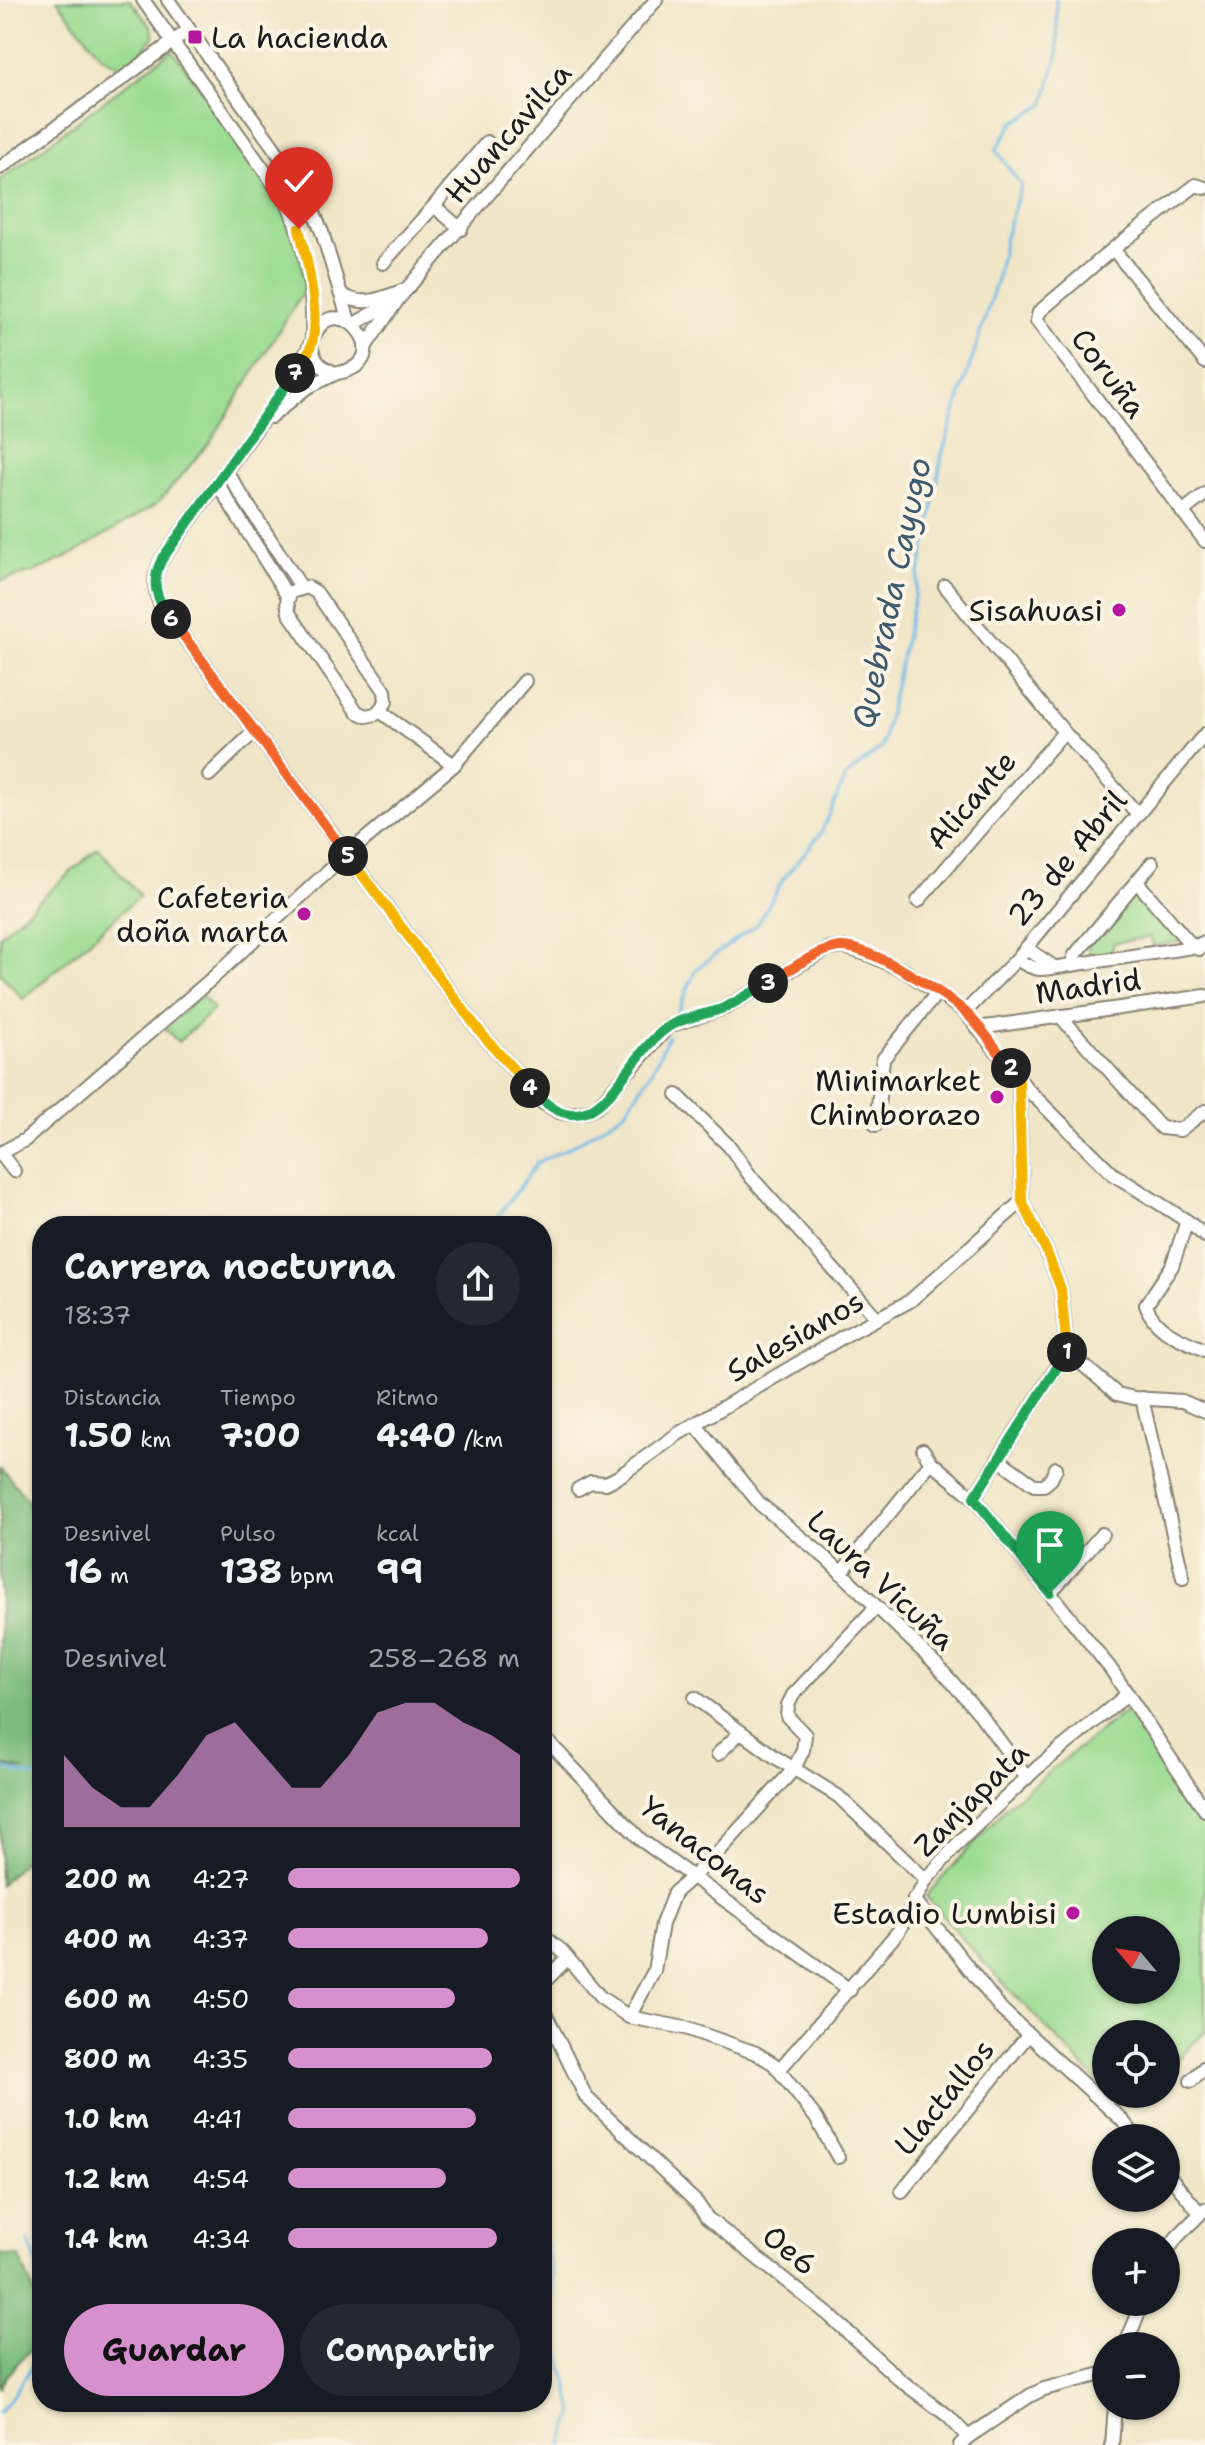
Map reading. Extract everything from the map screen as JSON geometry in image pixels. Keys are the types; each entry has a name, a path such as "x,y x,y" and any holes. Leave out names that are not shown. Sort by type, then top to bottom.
{"street":[{"path":"143,0 288,204 299,229 309,270 312,342 319,364 337,373"},
{"path":"168,0 305,191 322,232 340,293 352,323 362,334 365,347 356,366 319,380 290,400 239,452"},
{"name":"Huancavilca","path":"365,347 399,298 656,0"},
{"path":"2,163 189,30"},
{"path":"383,263 487,142"},
{"path":"1205,188 1196,185 1113,249 1205,362"},
{"path":"434,206 461,229"},
{"name":"Coruña","path":"1113,249 1039,312 1037,321 1205,541"},
{"path":"340,293 360,302 377,300 410,287"},
{"name":"Huancavilca","path":"352,323 399,298"},
{"path":"352,323 338,319 318,328 278,399 162,559 156,570 155,593 161,606 481,1033 543,1103 559,1112 586,1112 597,1107 674,1024 725,1008 813,957 829,949 844,947 905,971 965,1012 1019,1079 1113,1174 1205,1236"},
{"path":"217,483 288,597 289,613 354,707 366,716 381,712 386,702 385,691 316,592 301,587 226,471"},
{"path":"1182,512 1205,494"},
{"path":"945,586 1064,732 1137,813"},
{"path":"288,597 301,587"},
{"path":"14,1171 1,1153 25,1140 216,975 347,855 454,765 525,681"},
{"path":"381,712 454,765"},
{"path":"209,775 255,731"},
{"name":"Alicante","path":"918,901 1064,732"},
{"name":"23 de Abril","path":"965,1012 1017,959 1205,734"},
{"path":"1071,965 1075,955 1152,863"},
{"path":"1137,882 1201,946"},
{"path":"1017,959 1036,970 1046,971 1054,967 1201,946"},
{"path":"1026,948 1054,967"},
{"path":"876,1125 883,1059 938,992"},
{"name":"Madrid","path":"978,1028 1205,996"},
{"path":"1060,1016 1154,1124 1180,1130 1205,1111"},
{"path":"974,1498 1067,1351 1061,1289 1022,1201 1019,1079"},
{"path":"677,1095 730,1147 751,1177 877,1318"},
{"name":"Salesianos","path":"578,1489 591,1482 606,1483 618,1477 695,1424 910,1301 1022,1201"},
{"path":"1187,1221 1172,1266 1146,1305 1167,1333 1205,1350"},
{"path":"1067,1351 1117,1394 1182,1401 1205,1411"},
{"path":"1142,1398 1183,1578"},
{"name":"Laura Vicuña","path":"695,1424 760,1504 841,1573 936,1664 979,1713 1027,1778"},
{"path":"923,1450 931,1462 974,1498 1110,1668 1201,1796 1205,1810"},
{"path":"998,1459 1034,1485 1044,1485 1056,1468"},
{"path":"841,1573 931,1462"},
{"path":"1050,1593 1102,1534"},
{"path":"629,2017 654,1971 666,1908 681,1884 693,1878 794,1769 805,1735 787,1716 793,1695 876,1607"},
{"name":"Zanjapata","path":"779,2070 898,1932 926,1880 961,1840 1027,1778 1128,1694"},
{"path":"695,1698 794,1769 838,1796 926,1880"},
{"path":"718,1754 741,1732"},
{"name":"Yanaconas","path":"552,1746 641,1840 850,1990"},
{"path":"914,1899 1002,2010 1125,2124"},
{"path":"552,1944 600,1997 629,2017 685,2028 724,2041 756,2053 779,2070 816,2118 838,2157"},
{"path":"552,1974 568,1958"},
{"name":"Oe6","path":"552,2027 586,2097 697,2203 707,2218 829,2315 900,2380 948,2416 964,2441"},
{"name":"Llactallos","path":"902,2191 1028,2035"},
{"path":"1191,2081 1205,2067"},
{"path":"1180,2187 1202,2211 1180,2234"},
{"path":"964,2441 1044,2389 1092,2377"},
{"path":"1112,2445 1114,2420"}],"green space":[{"path":"57,0 130,0 152,28 154,37 141,53 120,67 101,56"},
{"path":"172,50 288,204 306,287 211,441 158,503 73,554 34,572 0,581 0,180"},
{"path":"98,848 140,896 23,999 0,973 0,935"},
{"path":"1137,889 1183,941 1153,946 1151,937 1114,943 1110,952 1089,955 1088,947"},
{"path":"201,995 214,1009 178,1042 165,1028"},
{"path":"0,1466 32,1506 32,1853 0,1885 0,1767 25,1770 0,1764"},
{"name":"Estadio Lumbisi","path":"1129,1708 1205,1820 1205,2032 1180,2057 1180,2020 1092,2020 1092,2075 985,1964 926,1896 1010,1803"},
{"path":"0,2254 19,2257 32,2288 32,2348 6,2376 0,2389"}],"waterway":[{"name":"Quebrada Cayugo","path":"674,1021 696,969 758,923 784,878 821,833 846,776 882,747 942,454 996,283 1005,237 1021,185 996,150 1013,123 1044,105 1058,54 1056,0"},
{"name":"Quebrada Cayugo","path":"498,1216 538,1162 572,1146 625,1112 653,1069 668,1036"},
{"name":"Quebrada Cayugo","path":"0,1768 32,1776"},
{"path":"28,2240 32,2251"},
{"path":"552,2274 553,2324 574,2412 563,2445"},
{"path":"0,2412 32,2367"}],"place":[{"name":"La hacienda","path":"195,37"},
{"name":"Sisahuasi","path":"1119,610"},
{"name":"Cafeteria doña marta","path":"304,914"},
{"name":"Minimarket Chimborazo","path":"997,1097"},
{"name":"Estadio Lumbisi","path":"1073,1913"}],"route":[{"path":"299,229 312,292 311,345 278,399 162,559 155,578 155,593 161,606 481,1033 543,1103 559,1112 571,1114 597,1107 669,1026 725,1008 829,949 844,947 905,971 965,1012 1019,1079 1022,1201 1061,1289 1067,1351 974,1498 1050,1593"}]}
